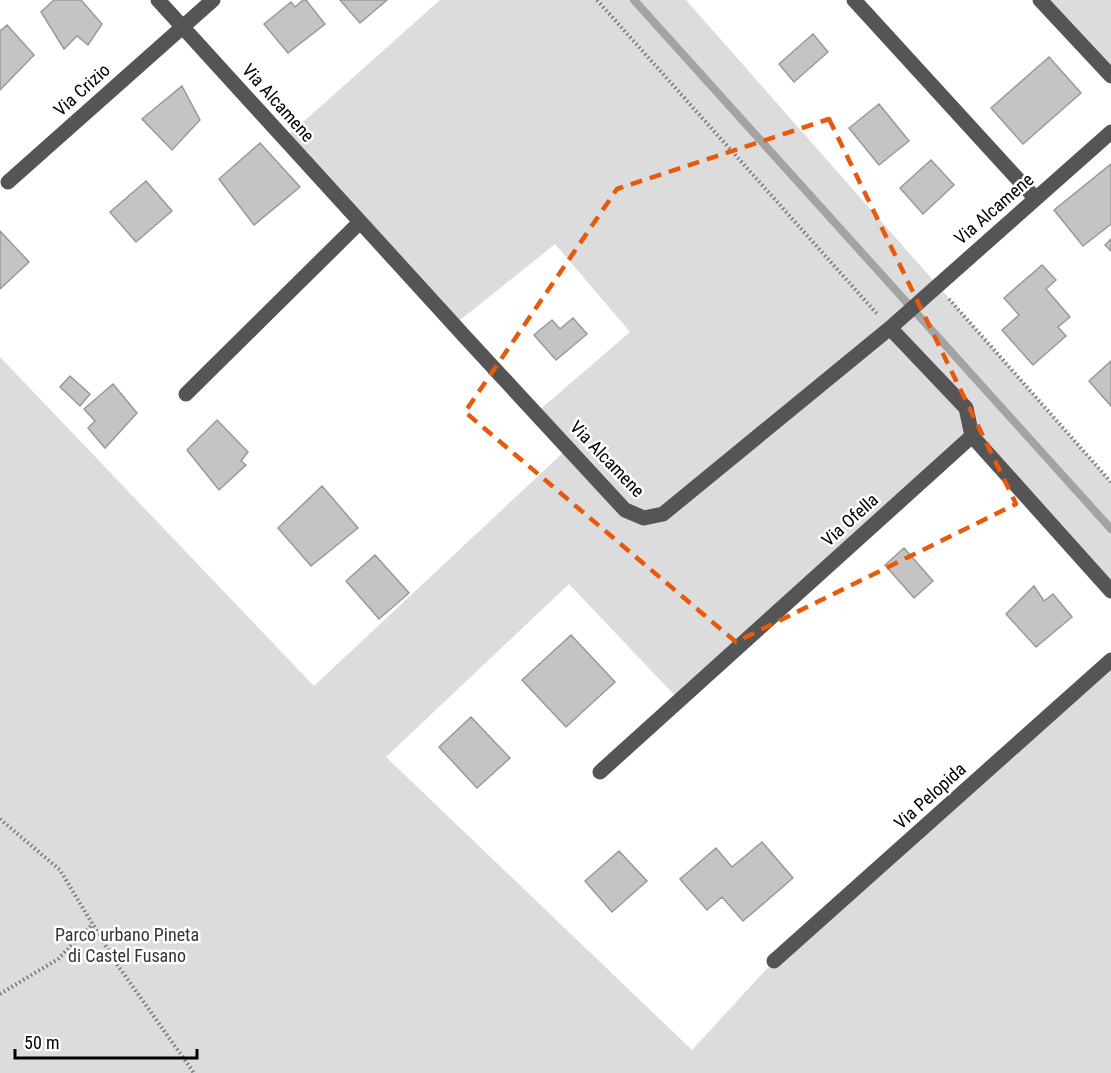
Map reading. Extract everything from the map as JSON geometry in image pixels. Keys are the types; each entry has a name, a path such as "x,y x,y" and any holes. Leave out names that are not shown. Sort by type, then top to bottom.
{"street":[{"name":"Via Alcamene","path":"158,0 625,510 644,518 663,514 890,328 1111,132"},
{"name":"Via Crizio","path":"8,182 213,0"},
{"path":"854,0 1035,198"},
{"path":"1040,0 1111,76"},
{"path":"186,394 360,222"},
{"path":"890,328 966,408 972,436 1111,591"},
{"name":"Via Ofella","path":"600,772 972,436"},
{"name":"Via Pelopida","path":"774,961 1111,660"}],"path":[{"path":"597,0 890,328"},
{"path":"936,285 1111,482"},
{"path":"0,819 60,870 116,963 194,1073"},
{"path":"0,994 58,960 93,924"}],"highlighted area":[{"path":"829,119 1016,504 736,642 465,412 617,189"}],"green space":[{"name":"Parco urbano Pineta di Castel Fusano","path":"440,0 686,0 1111,482 1111,591 972,436 679,700 569,584 386,757 692,1050 774,961 1111,660 1111,1073 0,1073 0,357 314,686 568,448 536,413 630,332 555,244 454,325 284,139"},
{"path":"1040,0 1111,0 1111,76"}],"building":[{"path":"54,0 81,0 102,24 88,45 77,36 64,49 41,12"},
{"path":"306,0 325,24 288,53 264,24 291,2 295,7"},
{"path":"340,0 387,0 360,23"},
{"path":"7,25 34,55 0,90 0,31"},
{"path":"813,34 828,52 794,82 779,64"},
{"path":"1049,57 1081,93 1023,144 991,108"},
{"path":"182,86 200,120 172,150 142,119"},
{"path":"879,104 909,141 879,165 849,128"},
{"path":"260,143 300,187 254,225 219,179"},
{"path":"931,160 954,185 923,214 900,188"},
{"path":"1111,164 1111,224 1083,246 1054,210"},
{"path":"146,181 172,211 136,242 110,212"},
{"path":"0,231 29,262 0,289"},
{"path":"1111,239 1111,251 1105,245"},
{"path":"1042,265 1056,280 1046,289 1070,317 1058,327 1066,336 1033,365 1002,330 1019,315 1004,298"},
{"path":"573,318 587,334 556,360 534,335 552,320 560,329"},
{"path":"1111,361 1111,406 1089,381"},
{"path":"70,376 90,394 80,406 60,387"},
{"path":"113,384 137,413 105,448 88,428 95,421 84,409"},
{"path":"217,420 248,452 241,461 246,465 219,490 187,450"},
{"path":"322,486 358,528 311,566 278,528"},
{"path":"904,548 933,581 914,598 885,565"},
{"path":"375,555 409,593 379,619 346,581"},
{"path":"1034,586 1044,601 1053,594 1072,617 1036,647 1006,614"},
{"path":"571,635 615,682 566,727 522,680"},
{"path":"471,717 510,758 477,788 439,747"},
{"path":"762,842 793,878 743,921 722,897 707,910 680,879 716,848 732,867"},
{"path":"619,851 647,881 612,912 585,881"}],"waterway":[{"path":"634,0 1111,529"}]}
